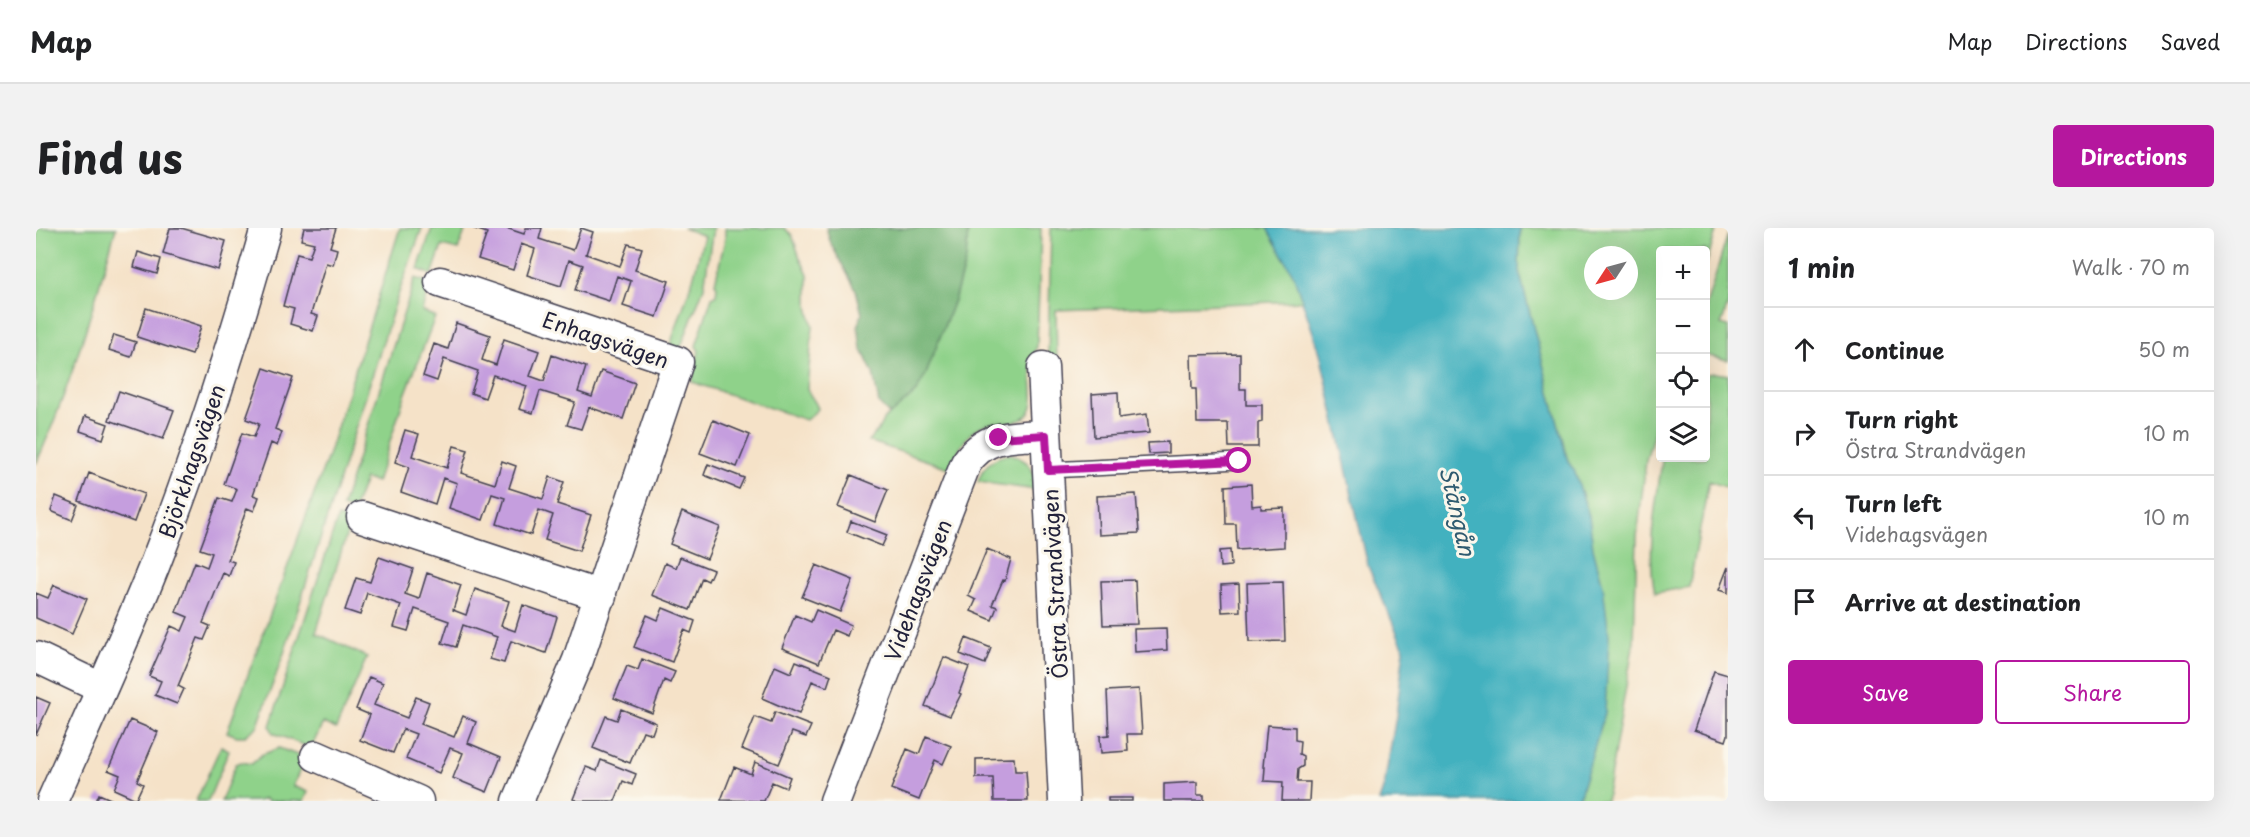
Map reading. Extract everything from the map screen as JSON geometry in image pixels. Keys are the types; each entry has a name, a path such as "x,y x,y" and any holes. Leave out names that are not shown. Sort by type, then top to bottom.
{"street":[{"name":"Björkhagsvägen","path":"52,801 154,565 193,461 266,228"},
{"name":"Enhagsvägen","path":"440,282 678,362 578,660 518,801"},
{"name":"Östra Strandvägen","path":"1043,367 1064,801"},
{"name":"Videhagsvägen","path":"835,801 966,463 975,451 992,440 1046,435"},
{"path":"362,518 601,596"},
{"path":"36,657 101,688"},
{"path":"316,756 418,801"}],"lane":[{"path":"1048,470 1239,461"}],"green space":[{"path":"36,228 116,228 70,377 36,464"},
{"path":"400,228 422,228 396,301 284,653 257,727 245,736 237,736 227,732 328,456"},
{"path":"432,228 466,228 458,250 442,246 432,275 418,269"},
{"path":"683,228 713,228 704,287 680,349 670,345 693,279 704,236"},
{"path":"725,228 784,228 792,235 808,274 808,307 813,326 807,388 818,409 806,420 692,382 699,351 696,346 712,297 716,295 715,283 725,239"},
{"path":"826,228 968,228 966,259 954,300 926,374 916,392 890,415 879,404 873,373 861,348 858,327 862,314 856,290 831,244"},
{"path":"968,228 1041,228 1037,346 1032,360 1033,404 1023,418 977,428 963,444 949,468 868,441 883,420 916,392 926,374 954,300 966,259"},
{"path":"1051,228 1267,228 1293,274 1303,301 1056,310 1057,360 1048,360"},
{"path":"1520,228 1717,228 1710,252 1710,246 1656,246 1656,424 1646,461 1637,537 1634,641 1606,801 1578,801 1605,713 1589,516 1574,470 1568,462 1519,271"},
{"path":"1728,234 1728,304 1721,325 1728,327 1728,360 1710,356 1710,293"},
{"path":"415,278 430,283 422,311 435,317 404,398 377,482 365,479 353,511 342,507"},
{"path":"1710,374 1728,375 1728,488 1709,481 1689,587 1655,593 1651,560 1662,462 1710,462"},
{"path":"1011,454 1024,460 1031,467 1037,490 978,482 990,463 999,457"},
{"path":"338,517 351,520 316,633 367,657 336,729 323,723 311,748 273,733 270,726"},
{"path":"221,746 229,750 208,801 196,801"},
{"path":"279,748 305,758 293,786 308,792 304,801 267,801 265,799 221,801 236,764 241,762 252,764 261,755"}],"water":[{"name":"Stångån","path":"1267,228 1520,228 1519,271 1568,462 1574,470 1589,516 1593,548 1603,586 1609,636 1605,713 1578,801 1379,801 1384,786 1396,716 1404,649 1368,566 1320,353 1293,274"}],"building":[{"path":"170,228 181,228 226,241 218,270 163,254"},
{"path":"304,228 336,228 330,247 337,249 333,265 326,263 311,314 318,316 313,331 290,324 294,309 283,306 297,254 309,257 314,243 301,240"},
{"path":"472,228 506,228 524,234 526,228 542,228 539,239 573,250 581,228 593,232 586,254 620,266 628,244 642,248 635,270 669,281 657,317 623,306 631,281 617,276 609,301 575,290 583,265 569,260 561,286 527,275 535,249 521,244 513,270 478,259 487,233"},
{"path":"138,252 161,259 157,274 134,267"},
{"path":"146,308 201,326 192,355 137,337"},
{"path":"456,323 490,335 482,360 496,365 504,339 539,351 530,376 544,381 552,355 586,367 578,392 592,397 601,371 635,383 623,419 589,407 581,429 567,425 575,402 540,391 533,413 519,409 527,386 493,375 485,398 471,393 478,371 444,359 437,381 423,376 434,344 448,349"},
{"path":"114,335 136,342 131,357 109,350"},
{"path":"1240,354 1240,389 1246,389 1246,405 1262,405 1262,422 1258,423 1258,447 1229,447 1228,423 1197,423 1196,389 1192,389 1191,355"},
{"path":"264,368 293,378 275,429 282,432 277,446 271,443 253,495 259,497 254,511 247,508 228,560 234,562 229,576 223,573 203,623 210,626 204,640 198,638 178,686 184,689 177,704 155,695 161,681 149,676 171,626 182,631 188,617 176,612 195,562 207,567 212,553 200,549 219,498 232,502 237,489 224,484 242,433 254,437 259,424 246,419"},
{"path":"119,391 174,410 163,439 109,420"},
{"path":"1118,392 1119,418 1147,414 1149,433 1094,437 1092,394"},
{"path":"85,416 108,424 103,439 80,431"},
{"path":"713,420 750,435 737,467 700,453"},
{"path":"405,430 419,434 412,456 447,468 454,446 468,450 461,473 495,484 502,461 516,466 509,488 543,499 550,477 564,482 557,504 591,515 579,551 545,540 553,515 539,510 531,535 497,524 505,498 492,494 483,520 449,508 457,483 443,478 435,504 401,492 409,467 395,462"},
{"path":"1168,442 1168,453 1149,454 1148,443"},
{"path":"708,464 744,478 739,489 704,475"},
{"path":"89,473 144,494 134,522 79,501"},
{"path":"851,475 888,490 875,522 838,507"},
{"path":"1251,484 1252,506 1261,505 1261,509 1284,508 1284,547 1237,550 1236,524 1226,524 1225,486"},
{"path":"1136,494 1139,533 1099,535 1097,496"},
{"path":"56,496 78,505 72,520 51,511"},
{"path":"682,512 720,527 707,559 670,544"},
{"path":"851,521 887,535 882,546 847,532"},
{"path":"987,549 1011,559 1005,581 1003,580 992,605 997,607 992,620 971,611 976,600 968,596"},
{"path":"1230,550 1231,566 1220,567 1219,551"},
{"path":"379,557 413,569 405,594 419,599 427,573 461,585 453,610 466,615 475,589 509,601 501,626 515,631 523,605 557,617 546,653 511,641 504,663 490,659 497,637 463,625 456,647 442,643 449,621 415,609 408,631 394,627 401,605 367,593 360,615 345,610 356,578 370,582"},
{"path":"680,557 713,570 708,581 702,578 690,610 652,595 665,563 676,568"},
{"path":"816,565 853,580 840,612 802,597"},
{"path":"1728,567 1728,593 1719,590"},
{"path":"1135,580 1137,624 1103,625 1101,581"},
{"path":"1283,582 1285,641 1249,642 1247,583"},
{"path":"1239,584 1240,611 1222,612 1221,585"},
{"path":"54,585 87,599 72,634 36,618 36,593 48,598"},
{"path":"663,608 695,621 691,633 684,630 672,662 634,647 647,615 658,620"},
{"path":"816,610 851,625 847,636 833,630 819,663 782,648 795,615 811,622"},
{"path":"1166,628 1167,650 1135,652 1134,629"},
{"path":"966,638 991,648 985,664 960,654"},
{"path":"944,657 969,667 959,693 961,694 950,716 925,706"},
{"path":"642,659 675,672 670,683 664,680 652,713 614,698 627,666 638,670"},
{"path":"796,661 831,675 827,687 812,681 799,714 762,698 775,666 791,673"},
{"path":"1714,671 1728,675 1728,735 1726,741 1694,730"},
{"path":"369,677 383,683 374,705 407,718 416,697 429,702 421,724 454,737 463,716 476,722 468,743 501,757 487,792 453,778 463,753 450,748 439,773 406,759 416,734 403,729 393,753 360,740 370,715 356,709"},
{"path":"1139,689 1142,734 1127,734 1128,751 1101,753 1100,736 1109,735 1107,691"},
{"path":"36,697 50,703 36,735"},
{"path":"621,709 656,723 652,734 643,731 630,763 593,748 606,716 617,720"},
{"path":"775,712 811,726 806,737 792,732 779,764 742,749 755,717 771,723"},
{"path":"130,720 158,732 137,781 143,784 136,799 114,789 120,775 108,770"},
{"path":"1267,725 1295,727 1295,740 1300,741 1299,754 1303,756 1303,766 1298,769 1297,782 1310,782 1309,801 1282,801 1283,782 1264,781"},
{"path":"926,736 951,746 943,764 935,760 919,800 891,789 907,749 919,754"},
{"path":"1014,758 1015,771 1026,771 1028,801 994,801 993,778 976,778 976,759"},
{"path":"601,760 636,774 632,785 623,781 615,801 573,799 586,767 597,771"},
{"path":"755,762 790,777 786,788 772,782 764,801 721,800 734,767 751,774"},
{"path":"1197,782 1197,795 1204,795 1204,801 1164,801 1164,784"},
{"path":"99,794 115,801 96,801"},
{"path":"1108,798 1132,798 1132,801 1108,801"}],"route":[{"path":"999,438 1046,435 1048,470 1239,461"}]}
